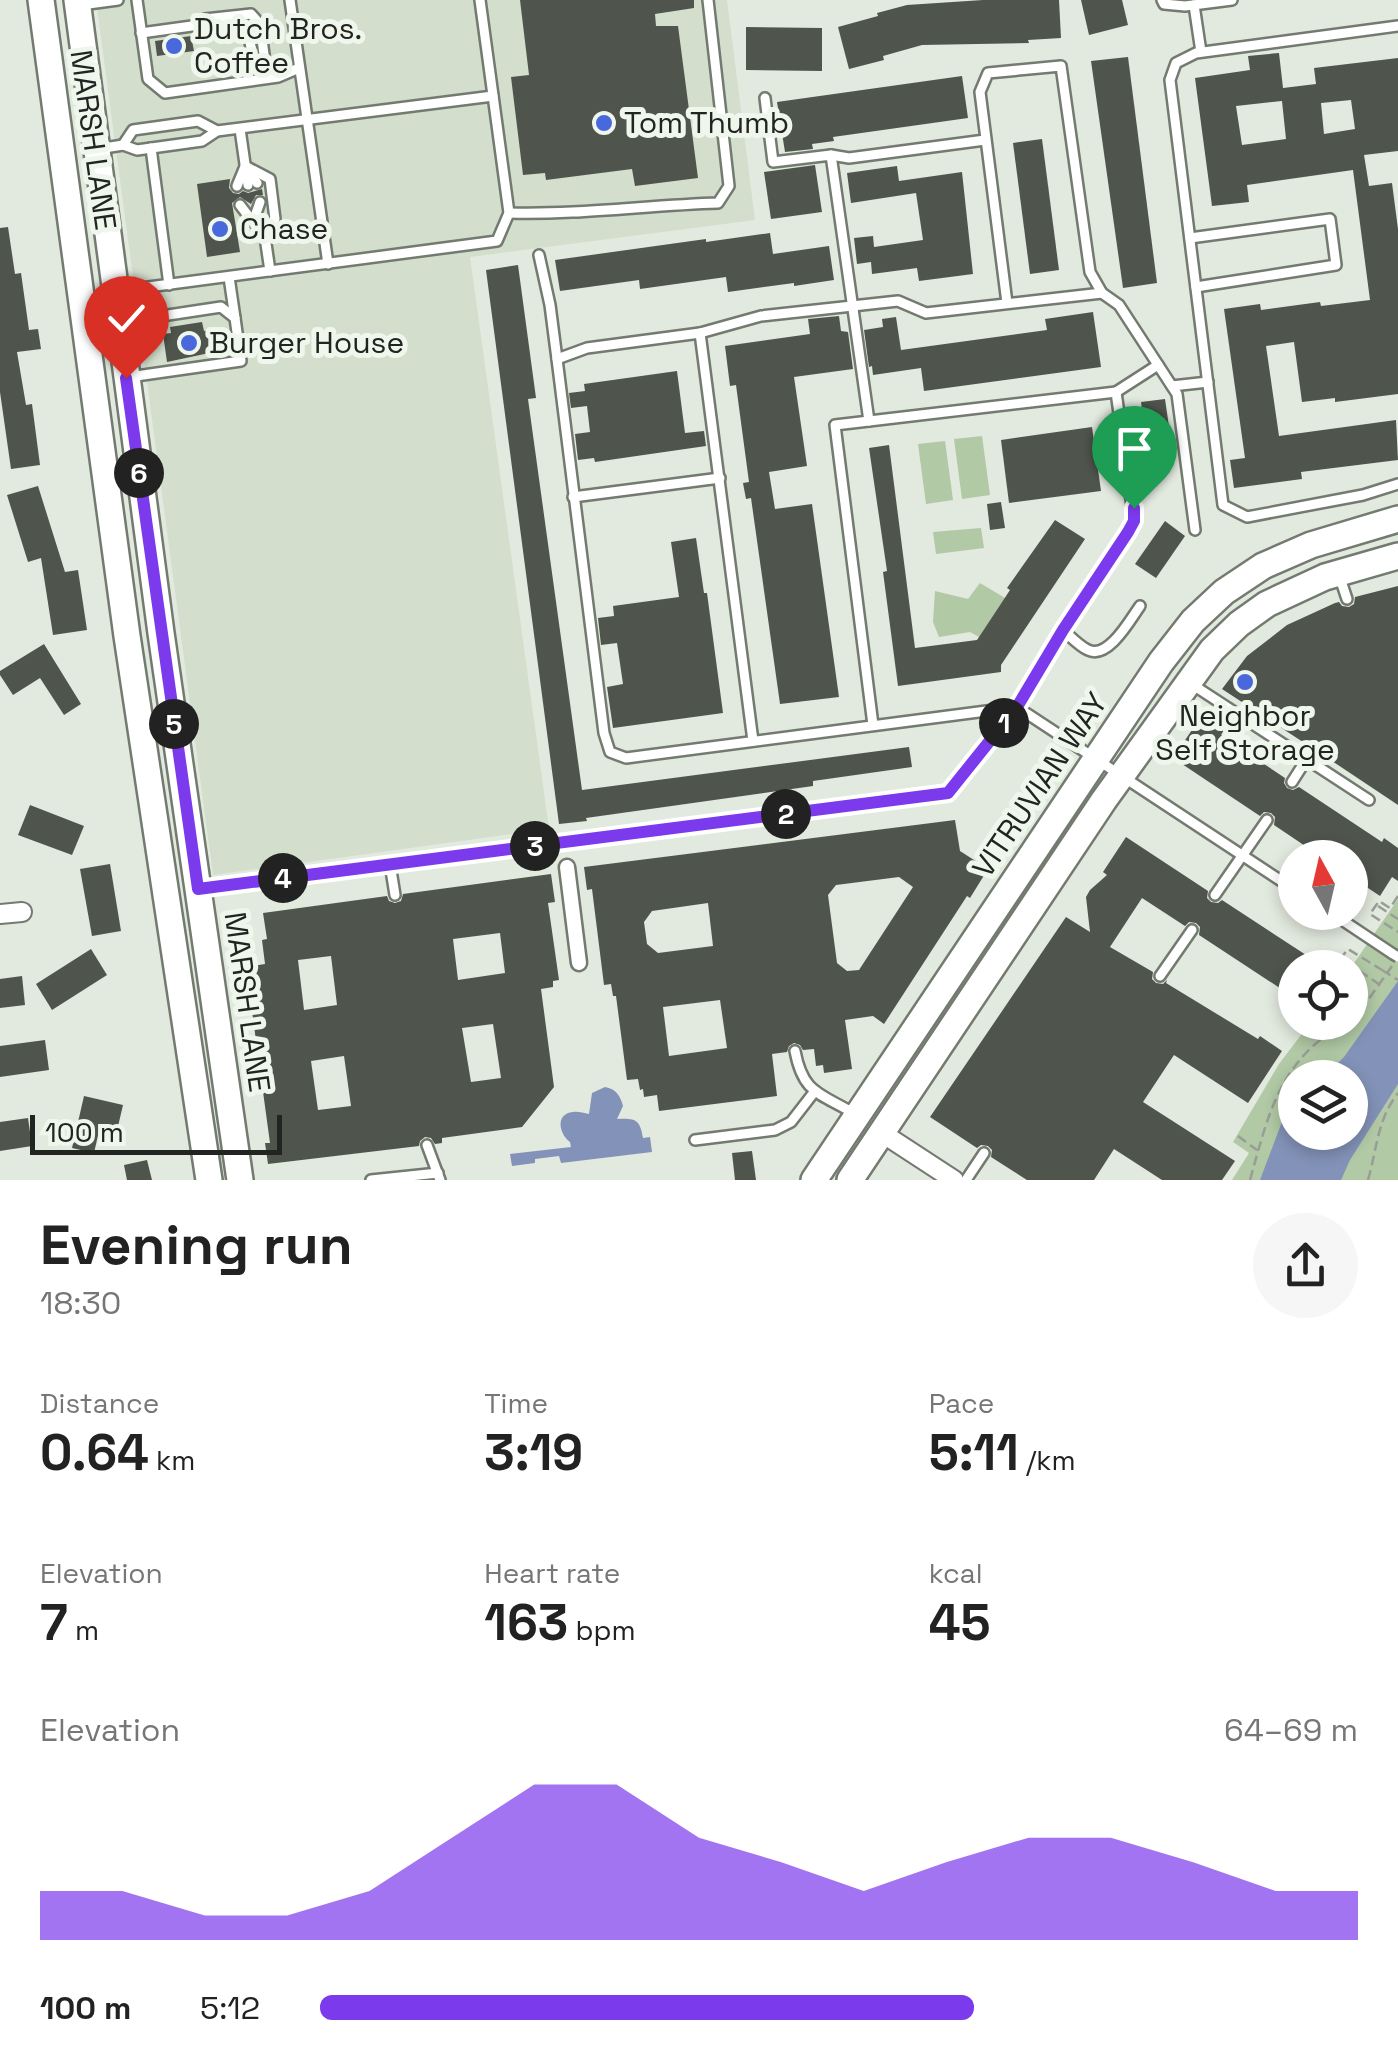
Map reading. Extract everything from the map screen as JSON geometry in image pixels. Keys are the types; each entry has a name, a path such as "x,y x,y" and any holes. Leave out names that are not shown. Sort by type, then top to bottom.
{"main road":[{"name":"MARSH LANE","path":"42,0 127,636 209,1180"},
{"name":"MARSH LANE","path":"77,3 161,633 240,1180"},
{"path":"62,154 96,149"},
{"name":"VITRUVIAN WAY","path":"814,1180 1193,620 1224,592 1263,566 1398,519"},
{"name":"VITRUVIAN WAY","path":"850,1180 1122,776 1212,650 1253,614 1294,590 1398,556"},
{"path":"127,636 161,633"},
{"path":"166,893 198,889"},
{"path":"856,1115 882,1133"}],"street":[{"path":"567,867 579,963"},
{"path":"0,914 22,912"},
{"path":"882,1133 954,1180"}],"lane":[{"path":"77,3 118,0"},
{"path":"136,0 148,78 165,92 278,78 299,68"},
{"path":"290,0 328,264"},
{"path":"115,292 497,242 509,213 480,0"},
{"path":"509,213 554,214 718,203 729,186 708,0"},
{"path":"1162,0 1164,4 1194,5 1232,0"},
{"path":"1194,5 1201,52"},
{"path":"141,33 200,25 205,18 251,14 260,24 265,62 260,68"},
{"path":"200,25 208,32 239,28 246,33 262,80"},
{"path":"1398,26 1201,52 1176,63 1170,80 1223,505 1247,517 1364,495 1398,484"},
{"path":"1006,303 980,92 988,73 1061,66 1090,272 1102,292 1119,305 1176,394 1195,530"},
{"path":"96,149 123,145 137,150 202,141 217,131 494,96"},
{"path":"765,98 773,162 831,155 849,158 985,140"},
{"path":"123,145 133,130 198,121 217,131"},
{"path":"240,129 247,185 246,166"},
{"path":"151,148 170,284"},
{"path":"831,155 868,421"},
{"path":"246,166 270,179 274,219 264,230"},
{"path":"252,222 250,204 252,222 264,230 270,271"},
{"path":"1190,238 1330,219 1336,265 1196,287"},
{"path":"540,255 557,359 604,733 610,752 626,758 1017,707 1278,879"},
{"path":"126,378 241,361 229,277"},
{"path":"557,359 588,348 700,334 761,316 898,301 926,313 1102,292"},
{"path":"119,322 222,307 235,318"},
{"path":"700,334 753,741"},
{"path":"873,726 835,424 1116,392 1158,365"},
{"path":"1172,386 1208,382"},
{"path":"198,889 948,793 1017,707 1134,521 1116,392"},
{"path":"573,497 720,478"},
{"path":"1338,573 1347,599"},
{"path":"1063,630 1087,650 1104,650 1140,606"},
{"path":"1188,681 1369,800"},
{"path":"1292,782 1313,748"},
{"path":"1215,895 1267,820"},
{"path":"390,864 395,895"},
{"path":"1160,976 1192,930"},
{"path":"1357,930 1396,956"},
{"path":"795,1051 799,1073 815,1091 856,1115"},
{"path":"696,1140 775,1130 792,1122 815,1091"},
{"path":"371,1180 439,1176 428,1145"},
{"path":"966,1180 984,1153"}],"path":[{"path":"1398,896 1390,908 1379,901 1370,914 1398,932"},
{"path":"1376,905 1398,919"},
{"path":"1380,985 1341,958 1348,948 1398,980"},
{"path":"1368,999 1396,956"},
{"path":"1250,1180 1271,1107 1287,1076 1320,1040"},
{"path":"1368,1180 1380,1126 1398,1093"},
{"path":"1238,1136 1258,1150"}],"shaded area":[{"path":"96,0 727,0 755,220 470,257 549,829 213,875"}],"green space":[{"path":"982,436 990,495 962,499 954,439"},
{"path":"945,441 953,500 926,504 918,444"},
{"path":"981,528 984,548 936,554 933,532"},
{"path":"980,583 1005,598 979,637 970,632 939,637 933,622 935,591 968,599"},
{"path":"1398,899 1398,1180 1232,1180 1249,1153 1233,1142 1278,1066 1278,1150 1368,1150 1368,1060 1282,1060 1297,1040 1368,1040 1368,950 1363,950"}],"water":[{"path":"1398,981 1398,1084 1368,1132 1368,1060 1341,1060 1356,1040 1368,1040 1368,1023"},
{"path":"605,1087 615,1091 622,1102 617,1119 638,1123 643,1138 650,1137 652,1152 561,1163 559,1156 512,1166 510,1154 571,1147 562,1130 563,1117 575,1112 589,1114 592,1093"},
{"path":"1278,1132 1278,1150 1356,1150 1341,1180 1260,1180"}],"building":[{"name":"Tom Thumb","path":"520,0 694,0 694,8 655,14 656,26 678,26 698,178 635,186 632,169 546,180 545,173 523,175 511,77 529,75"},
{"path":"1059,0 1061,38 1028,40 1029,43 922,45 849,69 838,27 907,5"},
{"path":"1081,0 1122,0 1128,25 1089,35"},
{"path":"746,27 822,28 822,71 746,70"},
{"name":"Dutch Bros. Coffee","path":"191,36 194,51 157,56 155,41"},
{"path":"1279,53 1283,88 1316,84 1314,68 1398,58 1398,151 1364,155 1369,186 1392,183 1398,229 1398,394 1302,402 1294,342 1266,346 1279,436 1396,420 1398,460 1301,472 1302,479 1234,488 1230,460 1245,458 1224,309 1260,304 1261,310 1370,300 1353,170 1247,185 1249,202 1212,206 1195,78 1250,70 1248,56","holes":["1351,100 1355,129 1324,134 1321,103","1282,101 1286,139 1242,145 1236,106"]},
{"path":"1128,57 1157,283 1123,288 1091,61"},
{"path":"962,76 968,118 833,137 834,141 812,144 813,149 785,152 777,102"},
{"path":"1042,139 1059,270 1030,274 1013,143"},
{"path":"815,165 822,212 771,219 764,172"},
{"path":"897,166 899,181 962,172 973,274 919,281 917,268 872,274 871,262 857,264 854,238 873,236 874,247 923,240 916,193 851,203 847,173"},
{"name":"Chase","path":"230,179 233,193 262,189 263,195 256,195 251,204 240,197 232,203 240,252 207,257 197,184"},
{"path":"8,227 15,274 21,273 29,330 38,329 41,349 17,352 26,405 32,404 40,465 11,469 0,392 0,228"},
{"path":"770,233 773,254 829,246 834,280 728,292 726,277 640,289 639,280 560,291 555,260"},
{"path":"518,265 536,398 528,399 582,790 909,747 912,767 559,824 486,270"},
{"path":"1093,312 1101,367 924,391 921,368 873,375 872,366 869,367 864,330 883,327 882,319 896,317 901,350 1047,330 1045,319"},
{"path":"839,316 841,331 848,332 853,369 794,377 807,466 769,472 775,509 812,504 839,697 780,704 751,498 746,499 743,483 749,482 736,385 730,386 725,346 810,334 808,319"},
{"name":"Burger House","path":"202,322 204,331 211,330 214,352 167,362 163,334 171,333 170,327"},
{"path":"677,371 685,433 704,431 706,446 595,462 594,458 578,460 575,434 590,432 587,406 571,408 569,393 585,391 584,384"},
{"path":"1165,399 1174,461 1150,465 1141,402"},
{"path":"1092,427 1101,491 1009,503 1001,440"},
{"path":"889,445 915,648 977,640 1010,590 1007,588 1055,520 1085,539 1001,665 1001,672 898,686 869,448"},
{"path":"38,486 65,572 78,570 87,630 53,635 41,558 28,562 7,495"},
{"path":"1001,502 1005,528 990,530 987,504"},
{"path":"1165,521 1185,536 1156,578 1135,564"},
{"path":"696,538 723,713 613,728 607,687 623,684 617,643 601,645 598,618 614,616 613,606 679,597 671,542"},
{"path":"1398,586 1398,805 1320,753 1318,743 1306,744 1222,689 1247,656 1287,625 1335,603 1349,607 1355,597"},
{"path":"44,644 81,704 64,715 40,678 13,695 0,675 0,671"},
{"path":"1202,715 1224,730 1221,735 1285,778 1287,788 1299,787 1382,842 1384,838 1398,848 1398,881 1392,877 1380,896 1368,888 1368,840 1296,840 1274,825 1271,813 1260,816 1173,758"},
{"path":"30,805 84,826 72,855 18,835"},
{"path":"955,820 960,851 988,869 884,1024 873,1016 845,1020 852,1069 824,1073 823,1065 816,1066 814,1049 803,1050 794,1043 787,1052 772,1054 777,1096 659,1111 657,1095 644,1097 638,1079 627,1080 616,996 611,984 604,985 592,889 587,890 584,867","holes":["899,877 913,887 859,970 847,971 837,963 828,895 836,885","708,903 713,946 658,953 647,944 644,922 652,911","720,1000 727,1048 669,1056 663,1007"]},
{"path":"1126,837 1208,891 1211,902 1222,900 1298,950 1278,950 1278,987 1199,935 1196,923 1185,926 1142,898 1110,947 1153,972 1156,983 1167,980 1166,983 1282,1051 1248,1103 1174,1055 1143,1102 1235,1161 1222,1180 1162,1180 1114,1149 1094,1180 1027,1180 991,1157 988,1146 977,1148 930,1117 1066,917 1090,932 1086,897 1107,875 1103,872"},
{"path":"110,864 121,931 92,936 80,869"},
{"path":"551,874 555,902 548,903 559,980 553,981 553,987 541,989 554,1087 522,1127 442,1138 442,1143 435,1144 425,1137 419,1146 268,1164 265,1143 270,1143 246,967 265,964 263,913 387,896 395,903 401,901 403,894","holes":["500,933 505,973 458,980 453,939","331,956 337,1005 304,1010 298,960","493,1024 501,1078 471,1082 462,1028","344,1056 351,1106 318,1110 311,1061"]},
{"path":"91,949 107,975 52,1010 36,984"},
{"path":"22,976 25,1005 0,1008 0,979"},
{"path":"45,1040 49,1070 0,1077 0,1046"},
{"path":"84,1096 123,1105 116,1135 99,1131 94,1153 72,1148"},
{"path":"28,1118 32,1146 0,1151 0,1122"},
{"path":"752,1151 756,1180 735,1180 732,1153"},
{"path":"147,1160 152,1180 127,1180 124,1165"}],"place":[{"name":"Dutch Bros. Coffee","path":"174,46"},
{"name":"Tom Thumb","path":"604,123"},
{"name":"Chase","path":"220,229"},
{"name":"Burger House","path":"189,343"},
{"name":"Neighbor Self Storage","path":"1245,682"}],"route":[{"path":"126,378 198,889 948,793 1017,707 1128,532 1134,521 1134,508"}]}
